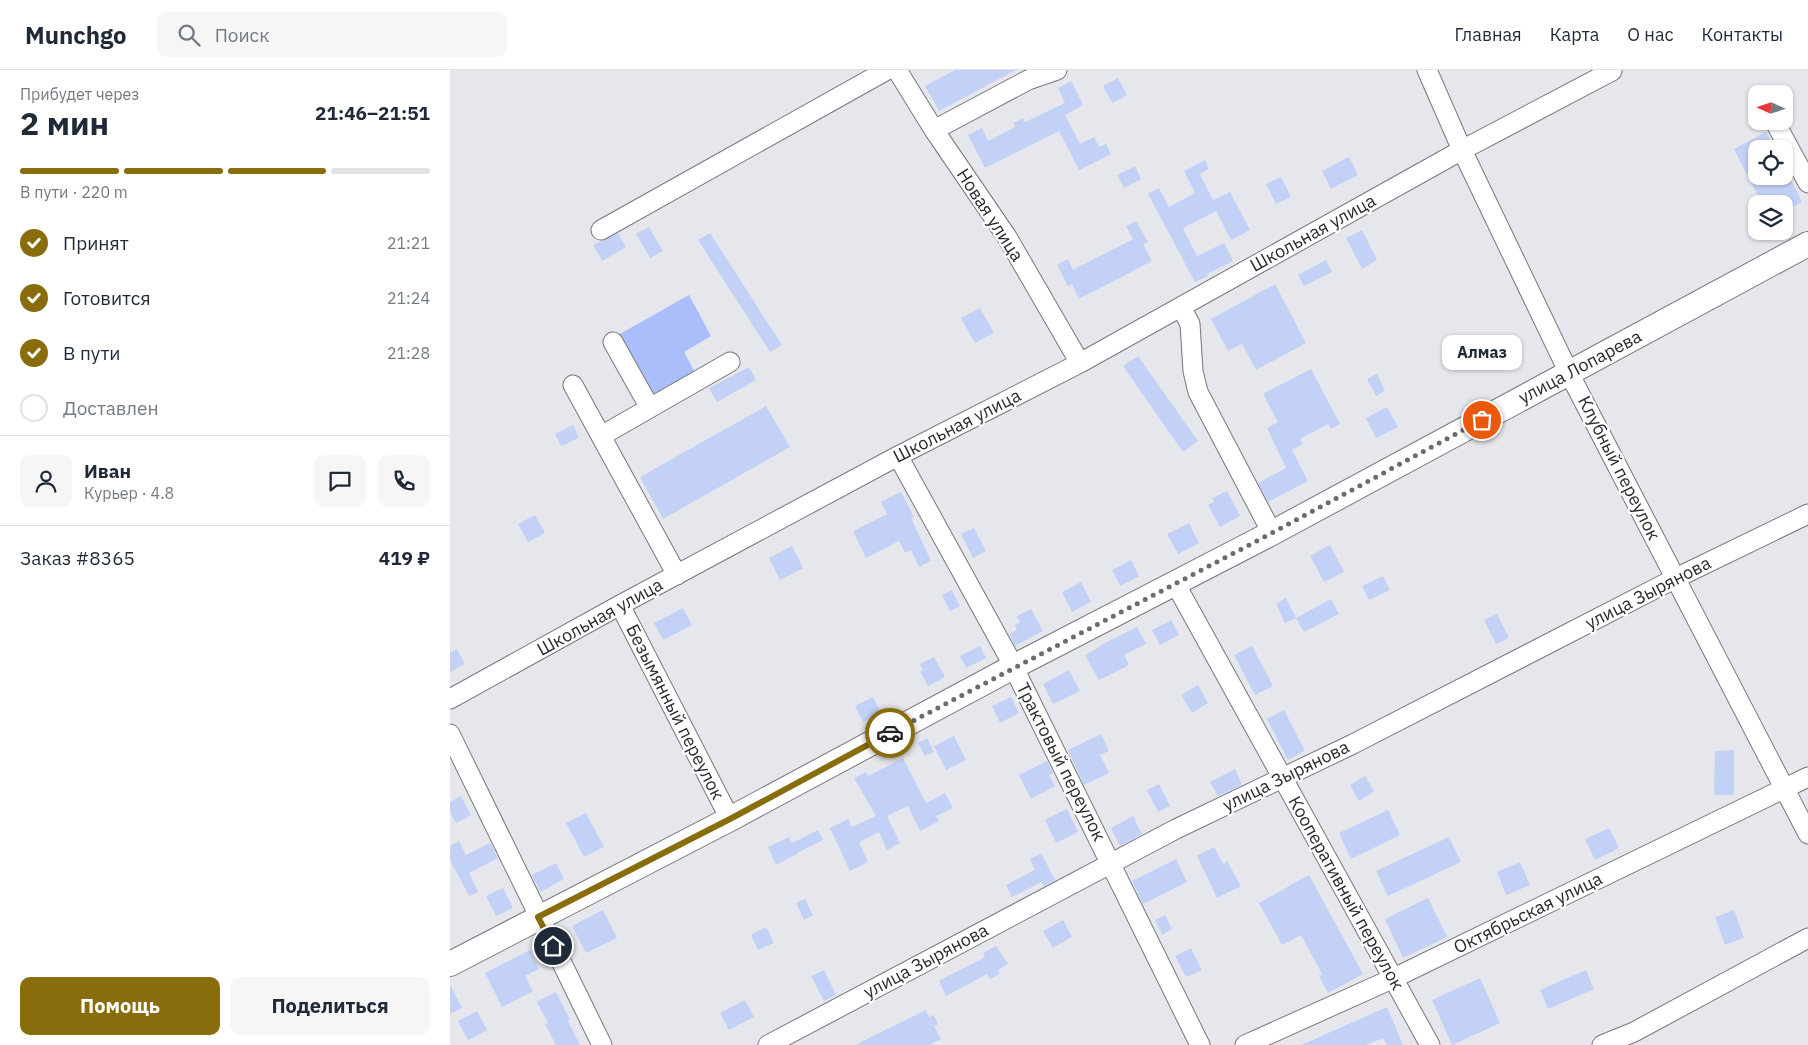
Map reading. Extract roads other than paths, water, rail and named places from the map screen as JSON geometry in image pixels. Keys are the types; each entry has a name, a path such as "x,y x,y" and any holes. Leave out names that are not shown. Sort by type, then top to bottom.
{"main road":[{"name":"улица Лопарева","path":"450,964 730,819 1013,667 1176,584 1808,244"}],"street":[{"path":"601,230 887,70"},
{"name":"Новая улица","path":"897,70 934,130 1007,237 1080,362"},
{"path":"934,130 1028,80 1057,70"},
{"name":"Клубный переулок","path":"1427,70 1462,150 1569,373 1808,834"},
{"name":"Школьная улица","path":"450,699 620,605 898,456 1080,362 1462,150 1612,71"},
{"path":"1779,130 1808,183"},
{"path":"1181,306 1190,324 1193,372 1198,392 1272,533"},
{"path":"613,342 650,408"},
{"path":"600,436 730,362"},
{"path":"572,386 677,575"},
{"name":"Трактовый переулок","path":"898,456 1013,667 1112,863 1200,1045"},
{"name":"улица Зырянова","path":"768,1045 1183,826 1282,779 1676,578 1808,514"},
{"name":"Кооперативный переулок","path":"1176,584 1430,1045"},
{"name":"Безымянный переулок","path":"620,605 730,819"},
{"path":"450,734 602,1045"},
{"name":"Октябрьская улица","path":"1245,1045 1394,978 1808,777"},
{"path":"1602,1045 1634,1032 1808,938"}],"place":[{"name":"Алмаз","path":"1482,420"}]}
